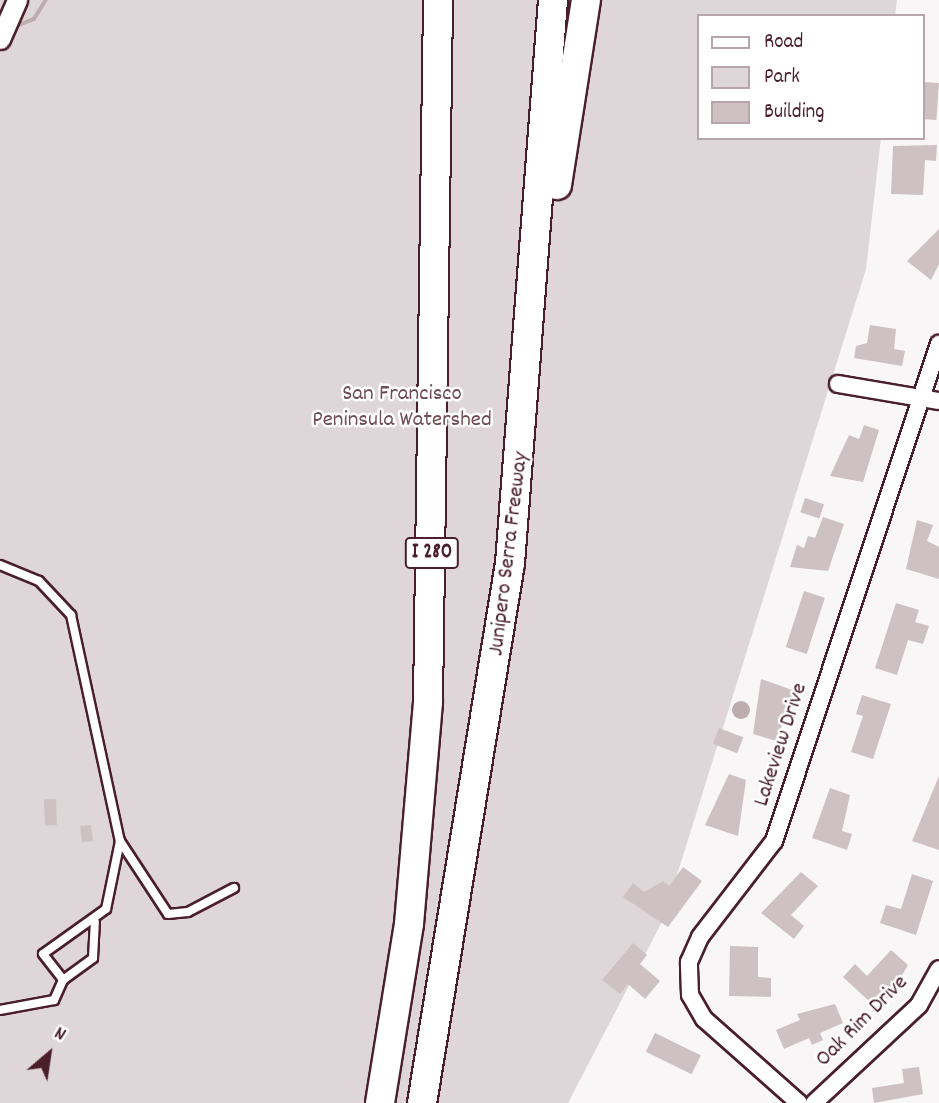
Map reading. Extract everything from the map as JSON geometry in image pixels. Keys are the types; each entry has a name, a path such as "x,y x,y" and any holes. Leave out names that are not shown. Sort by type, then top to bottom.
{"highway":[{"name":"I 280","path":"380,1103 409,924 428,701 438,0"},
{"name":"Junipero Serra Freeway","path":"422,1103 496,674 536,284 553,0"},
{"path":"536,284 586,0"}],"street":[{"path":"0,38 17,0"},
{"name":"Lakeview Drive","path":"799,1103 704,1019 690,995 689,962 700,937 774,841 939,344"},
{"path":"838,384 939,401"},
{"name":"Oak Rim Drive","path":"814,1103 919,1005 939,969"}],"lane":[{"path":"0,565 39,581 71,615 120,841 115,886 95,922 93,958 63,980 50,1005 0,1010"},
{"path":"120,841 167,914 188,912 234,888"},
{"path":"63,980 46,964 46,948 95,922"}],"green space":[{"name":"San Francisco Peninsula Watershed","path":"0,0 897,0 895,14 698,14 698,140 881,140 866,269 663,920 568,1103 0,1103"}],"shaded area":[{"path":"741,701 747,704 750,710 747,716 741,719 735,716 732,710 735,704"}],"building":[{"path":"925,82 939,83 936,120 925,119"},
{"path":"937,145 936,161 925,160 923,195 891,194 893,146"},
{"path":"939,229 939,264 931,280 907,261"},
{"path":"870,325 896,329 894,349 905,351 902,366 854,358 856,346 867,343"},
{"path":"864,425 879,430 863,482 830,476 849,435 859,439"},
{"path":"805,498 824,504 819,518 800,512"},
{"path":"823,517 844,524 828,571 790,567 797,545 804,548 808,536 815,538"},
{"path":"917,520 933,525 927,541 939,547 939,579 906,569"},
{"path":"804,591 825,598 807,654 786,647"},
{"path":"896,603 919,610 915,622 929,626 923,644 908,640 897,675 875,668"},
{"path":"761,679 795,691 776,741 753,734"},
{"path":"862,695 891,704 873,759 851,752 863,716 856,714"},
{"path":"719,728 743,737 737,753 713,744"},
{"path":"729,774 746,780 738,836 705,825"},
{"path":"939,776 939,850 912,841"},
{"path":"830,788 850,795 842,831 852,834 847,850 812,838"},
{"path":"44,799 56,799 57,825 45,825"},
{"path":"91,825 93,841 82,842 80,826"},
{"path":"683,867 702,881 668,927 623,897 633,883 644,892 663,881 669,886"},
{"path":"801,872 818,886 791,915 804,926 794,939 761,913"},
{"path":"912,874 933,881 916,935 880,923 886,905 901,909"},
{"path":"633,943 647,955 640,964 660,981 645,999 628,984 620,994 602,980"},
{"path":"730,946 758,947 758,977 771,978 771,997 729,996"},
{"path":"891,950 908,965 888,999 881,992 871,1003 843,977 855,964 867,976"},
{"path":"835,1004 843,1023 820,1033 823,1040 812,1045 809,1038 784,1049 776,1030 800,1020 797,1014"},
{"path":"655,1033 701,1055 692,1074 646,1052"},
{"path":"919,1067 923,1094 874,1103 872,1088 904,1083 902,1069"}],"waterway":[{"path":"19,25 34,19 46,0"}]}
